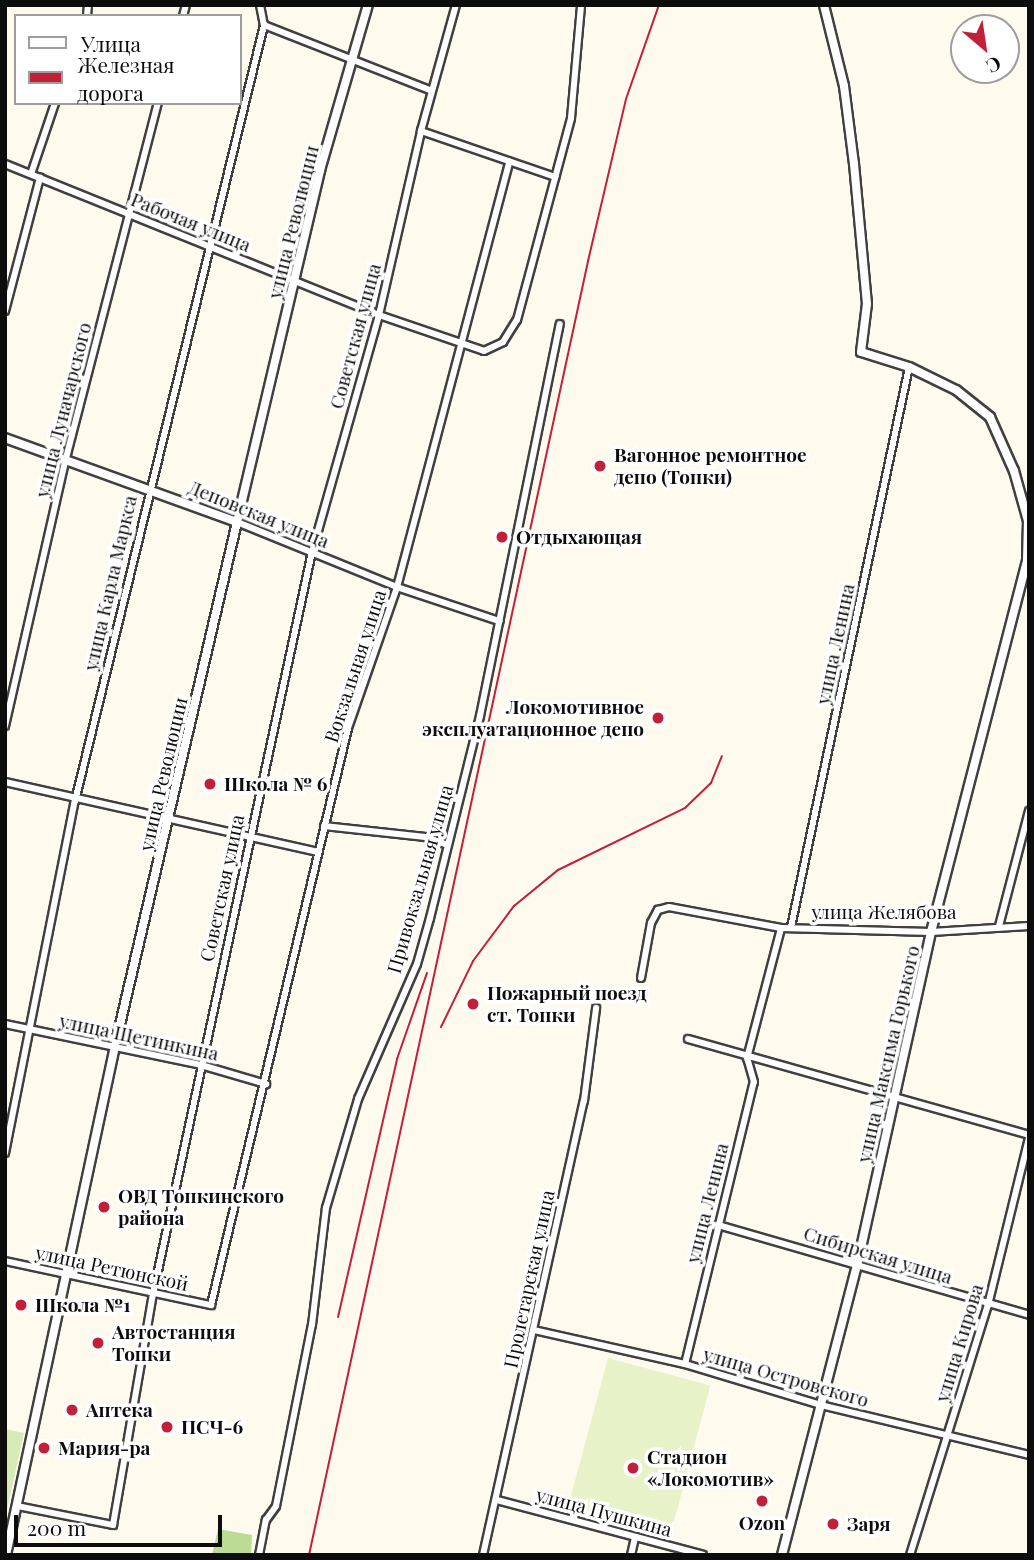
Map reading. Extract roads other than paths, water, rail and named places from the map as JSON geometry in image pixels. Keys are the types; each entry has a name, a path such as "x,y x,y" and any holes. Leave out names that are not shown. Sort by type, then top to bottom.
{"street":[{"path":"260,5 264,25 432,91"},
{"name":"улица Революции","path":"6,1555 115,1046 237,522 320,170 354,62 368,5"},
{"name":"Советская улица","path":"17,1506 113,1525 153,1294 248,837 312,552 379,315 421,131 456,5"},
{"path":"421,131 555,177 572,118 581,5"},
{"name":"улица Максима Горького","path":"785,1554 857,1266 931,932 1028,561 1028,521 1014,471 990,417 956,390 909,367 861,352 867,304 854,164 844,86 824,5"},
{"name":"улица Карла Маркса","path":"5,1153 27,1029 75,801 149,487 212,248 264,25"},
{"path":"31,174 54,105"},
{"name":"улица Луначарского","path":"5,726 66,458 127,213 157,105"},
{"name":"Вокзальная улица","path":"211,1305 266,1084 348,727 397,587 509,162"},
{"name":"Рабочая улица","path":"5,164 379,315 484,351 503,342 516,320 555,177"},
{"path":"5,311 40,178"},
{"name":"Привокзальная улица","path":"260,1555 266,1520 276,1506 312,1325 326,1208 358,1099 417,964 448,845 499,621 560,324"},
{"name":"улица Ленина","path":"791,927 804,849 909,367"},
{"name":"Деповская улица","path":"5,439 149,487 397,587 499,621"},
{"path":"5,782 75,801 318,852"},
{"path":"999,926 1029,811"},
{"path":"324,826 425,837 448,845"},
{"name":"улица Желябова","path":"641,978 658,910 684,908 781,928 931,932 1029,926"},
{"name":"улица Ленина","path":"685,1364 754,1082 747,1058 781,928"},
{"name":"Пролетарская улица","path":"483,1555 584,1101 596,1008"},
{"name":"улица Щетинкина","path":"5,1024 201,1065 266,1084"},
{"path":"688,1039 1029,1137"},
{"name":"улица Кирова","path":"910,1555 988,1305 1029,1137"},
{"name":"Сибирская улица","path":"718,1225 1029,1315"},
{"name":"улица Ретюнской","path":"5,1261 211,1305"},
{"name":"улица Островского","path":"534,1330 685,1364 821,1405 1029,1455"},
{"name":"улица Пушкина","path":"497,1500 703,1555"},
{"path":"631,1555 635,1537"}],"railway":[{"path":"309,1555 588,261 626,99 659,5"},
{"path":"441,1027 473,961 514,906 558,870 685,808 711,783 722,756"},
{"path":"338,1317 397,1059 427,973"}],"place":[{"name":"Вагонное ремонтное депо (Топки)","path":"600,466"},
{"name":"Отдыхающая","path":"502,537"},
{"name":"Локомотивное эксплуатационное депо","path":"658,718"},
{"name":"Школа № 6","path":"210,784"},
{"name":"Пожарный поезд ст. Топки","path":"473,1004"},
{"name":"ОВД Топкинского района","path":"104,1207"},
{"name":"Школа №1","path":"21,1305"},
{"name":"Автостанция Топки","path":"98,1343"},
{"name":"Аптека","path":"72,1410"},
{"name":"ПСЧ-6","path":"167,1427"},
{"name":"Мария-ра","path":"44,1448"},
{"name":"Стадион «Локомотив»","path":"633,1468"},
{"name":"Ozon","path":"762,1501"},
{"name":"Заря","path":"833,1524"}]}
